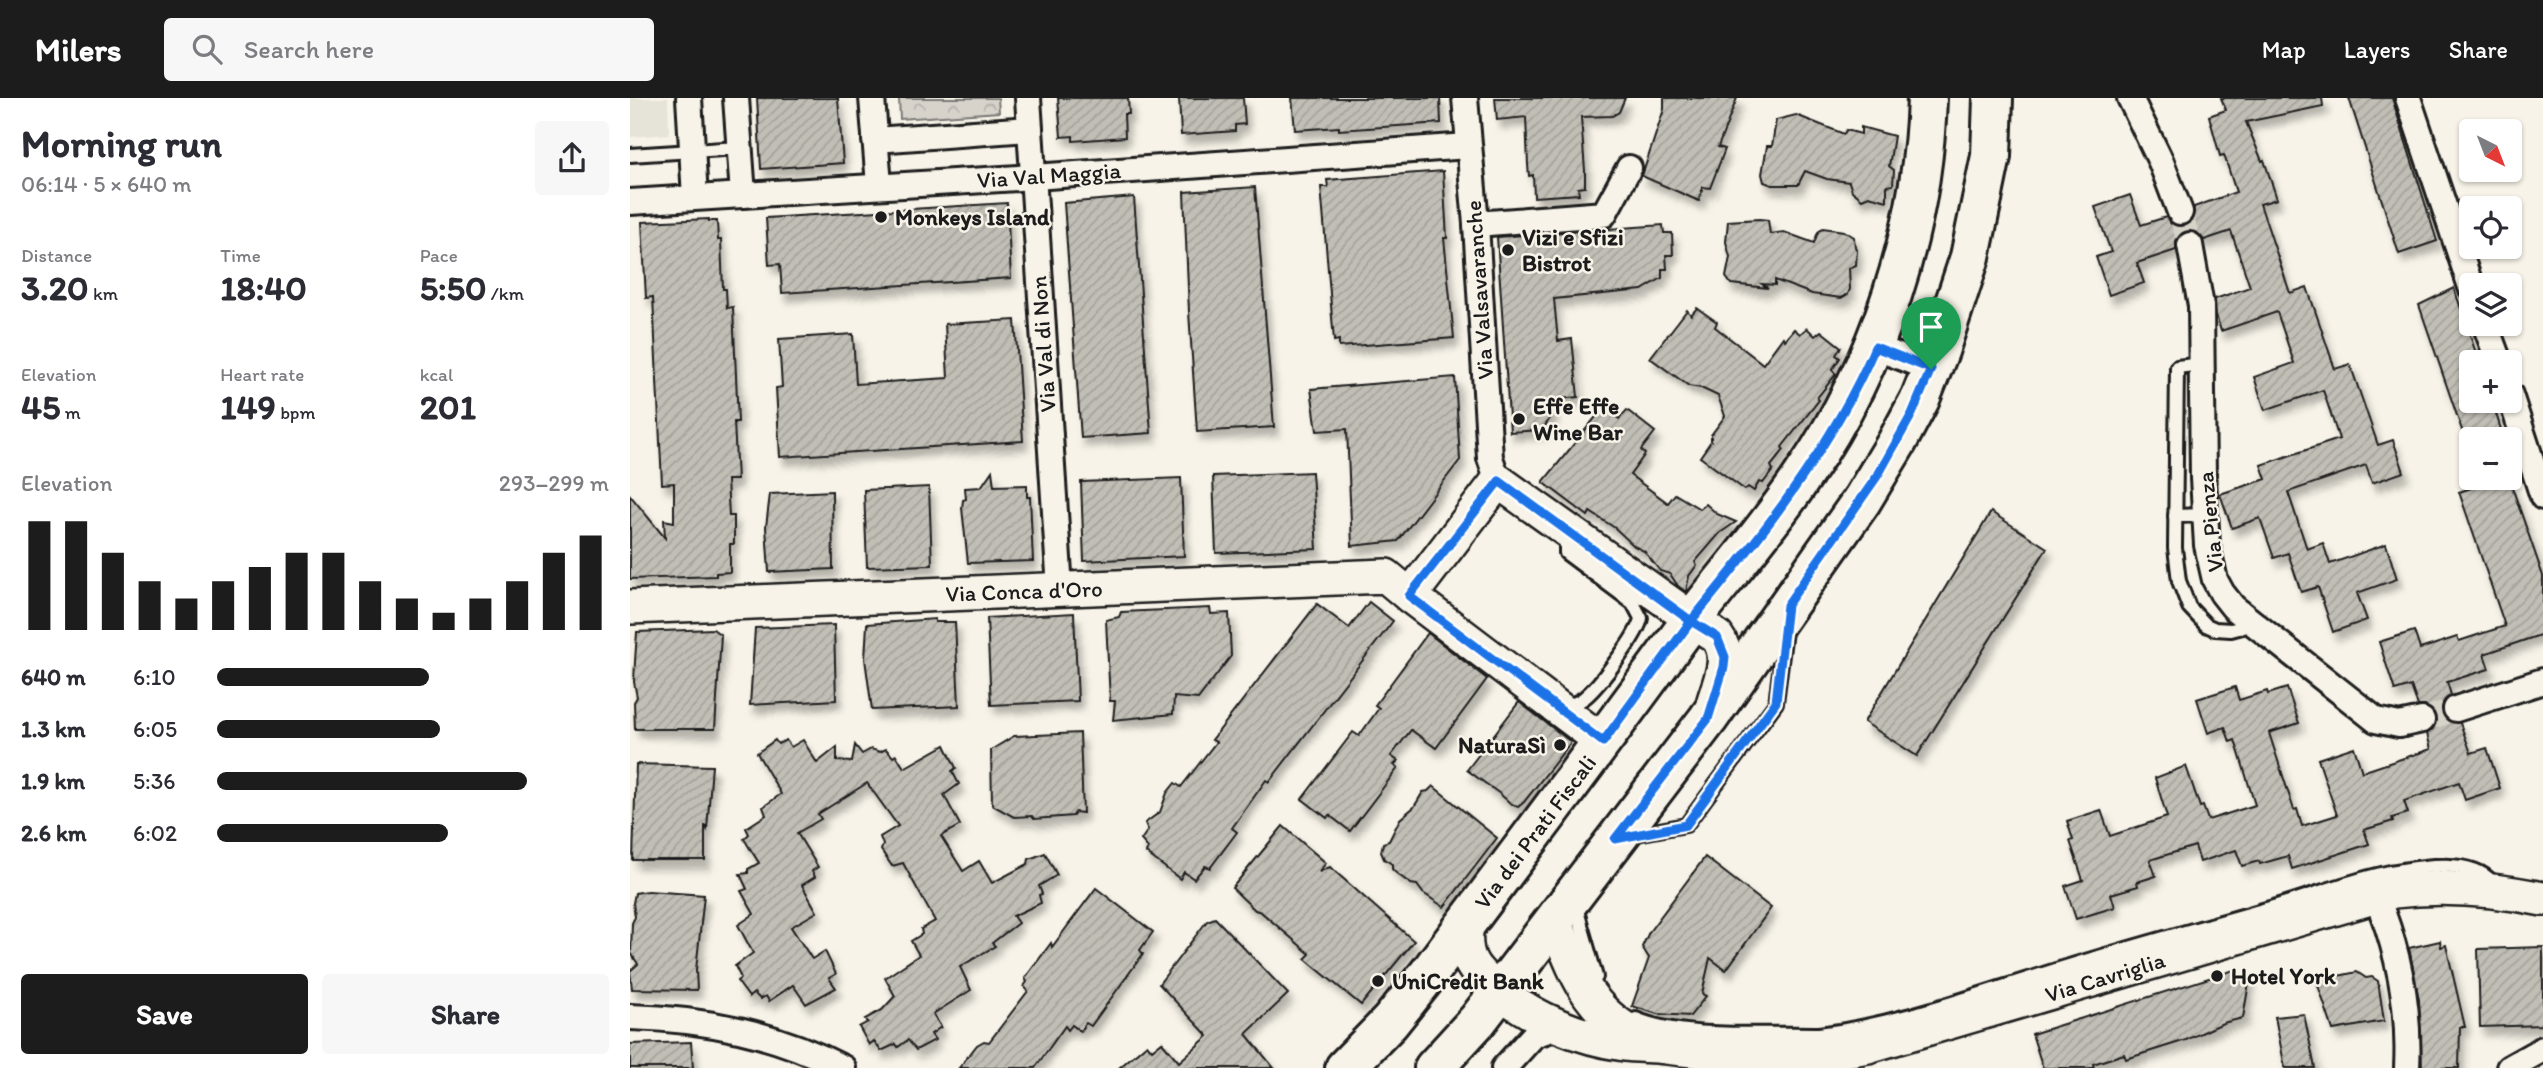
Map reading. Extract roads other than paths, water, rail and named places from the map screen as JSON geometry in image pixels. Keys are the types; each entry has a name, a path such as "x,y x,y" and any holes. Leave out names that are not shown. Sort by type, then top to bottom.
{"main road":[{"name":"Via dei Prati Fiscali","path":"1345,1068 1376,1038 1412,996 1691,621 1804,475 1854,391 1875,347 1894,287 1915,203 1925,134 1927,98"},
{"path":"1434,1068 1478,1020 1708,719 1878,475 1908,421 1959,296 1979,220 1991,156 1993,98"}],"street":[{"path":"689,98 695,197"},
{"path":"736,98 743,195"},
{"path":"872,98 879,185"},
{"name":"Via Val di Non","path":"1028,98 1060,589"},
{"name":"Via Valsavaranche","path":"1465,98 1476,224 1490,458 1499,481"},
{"path":"2130,98 2161,162 2180,212"},
{"path":"2408,98 2466,273"},
{"path":"875,140 1030,129"},
{"name":"Via Val Maggia","path":"630,202 1468,146"},
{"path":"1476,224 1604,214 1629,168"},
{"name":"Via Pienza","path":"2190,245 2200,294 2205,515 2210,562 2218,587 2233,607 2376,720 2399,725 2423,720"},
{"path":"1875,347 1931,369"},
{"path":"2516,413 2543,498"},
{"path":"1409,596 1499,481 1691,621 1717,637 1725,657 1724,667 1708,719"},
{"name":"Via Conca d'Oro","path":"630,607 1386,576 1603,742"},
{"path":"2456,709 2543,681"},
{"name":"Via Cavriglia","path":"1467,923 1467,957 1476,972 1519,1007 1560,1026 1622,1044 1773,1056 1834,1052 1868,1046 2376,895 2420,888 2474,888 2543,900"},
{"path":"2376,895 2392,936 2402,977 2408,1031 2407,1068"},
{"name":"Via Cavriglia","path":"1563,907 1575,972 1596,1006 1620,1027 1664,1046"},
{"path":"630,1017 697,1021 743,1029 787,1042 843,1068"},
{"path":"1504,1068 1534,1035 1560,1026"},
{"path":"2509,1068 2543,1049"}],"lane":[{"path":"630,155 739,148"},
{"path":"2202,364 2177,367 2175,548 2179,581 2189,607 2206,625 2215,629 2231,630 2255,623"},
{"path":"2175,516 2205,515"},
{"path":"1553,704 1568,705 1583,699 1634,635 1641,618 1633,603 1566,554 1566,531"},
{"path":"1615,839 1686,825 1776,702 1787,605"},
{"path":"1563,907 1598,982 1609,999 1628,1015 1657,1025 1701,1032 1819,1034 1890,1020 2003,987 2108,952 2262,911 2388,873 2415,869 2465,868 2490,879 2498,891"}],"tunnel":[{"path":"2180,212 2190,245"},
{"path":"2422,720 2456,709"}],"place":[{"name":"Monkeys Island","path":"881,217"},
{"name":"Vizi e Sfizi Bistrot","path":"1508,250"},
{"name":"Effe Effe Wine Bar","path":"1519,419"},
{"name":"NaturaSì","path":"1560,745"},
{"name":"Hotel York","path":"2217,976"},
{"name":"UniCredit Bank","path":"1378,981"}]}
